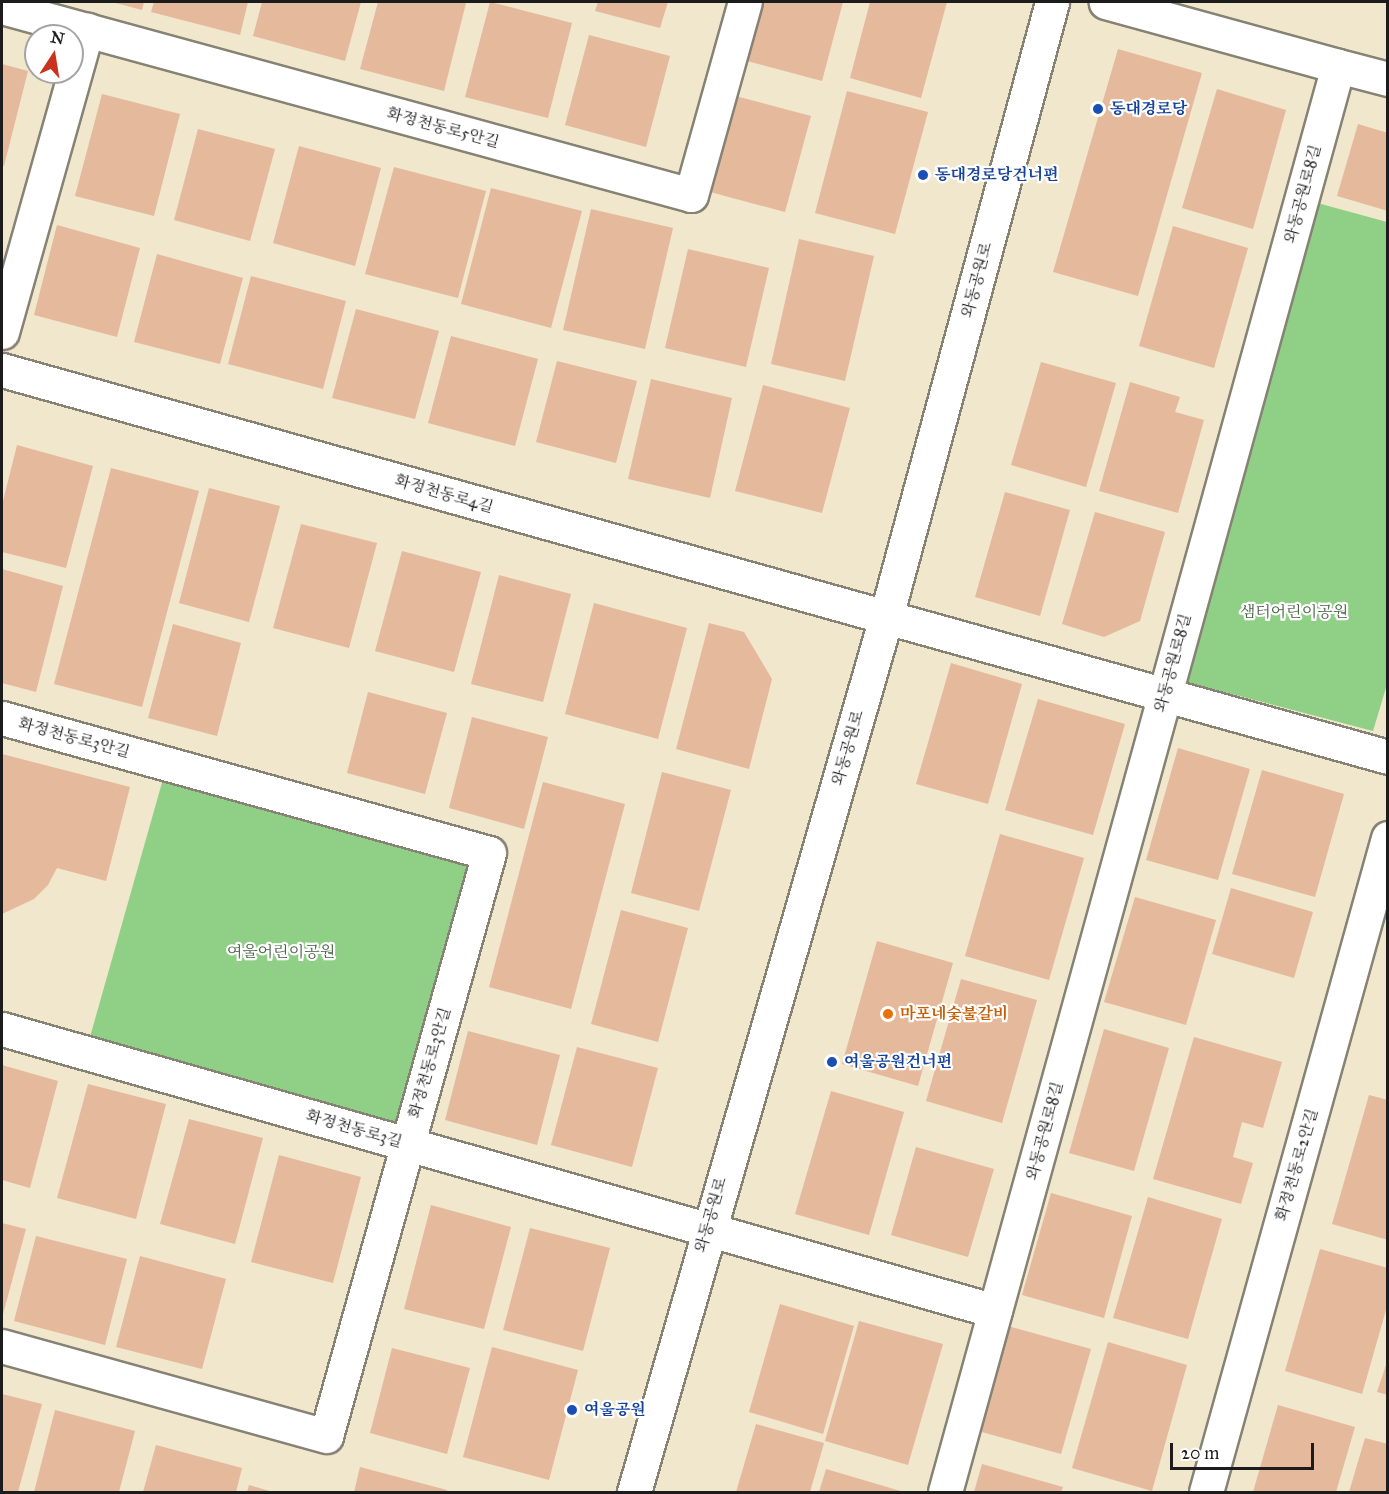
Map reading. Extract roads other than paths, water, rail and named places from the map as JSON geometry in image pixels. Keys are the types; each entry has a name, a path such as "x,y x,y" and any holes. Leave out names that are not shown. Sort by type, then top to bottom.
{"street":[{"name":"화정천동로5안길","path":"2,7 691,195 745,2"},
{"name":"와동공원로","path":"634,1492 707,1230 886,617 1052,2"},
{"path":"1106,2 1388,79"},
{"path":"2,332 87,30"},
{"name":"와동공원로8길","path":"945,1492 1338,66"},
{"name":"화정천동로4길","path":"2,370 1388,757"},
{"name":"화정천동로3안길","path":"2,718 489,853 326,1436 2,1346"},
{"name":"화정천동로2안길","path":"1206,1492 1388,838"},
{"name":"화정천동로3길","path":"2,1029 995,1311"}],"place":[{"name":"동대경로당","path":"1098,109"},
{"name":"동대경로당건너편","path":"923,175"},
{"name":"마포네숯불갈비","path":"888,1014"},
{"name":"여울공원건너편","path":"832,1062"},
{"name":"여울공원","path":"572,1410"}],"park label":[{"name":"샘터어린이공원","path":"1294,612"},
{"name":"여울어린이공원","path":"281,952"}]}
